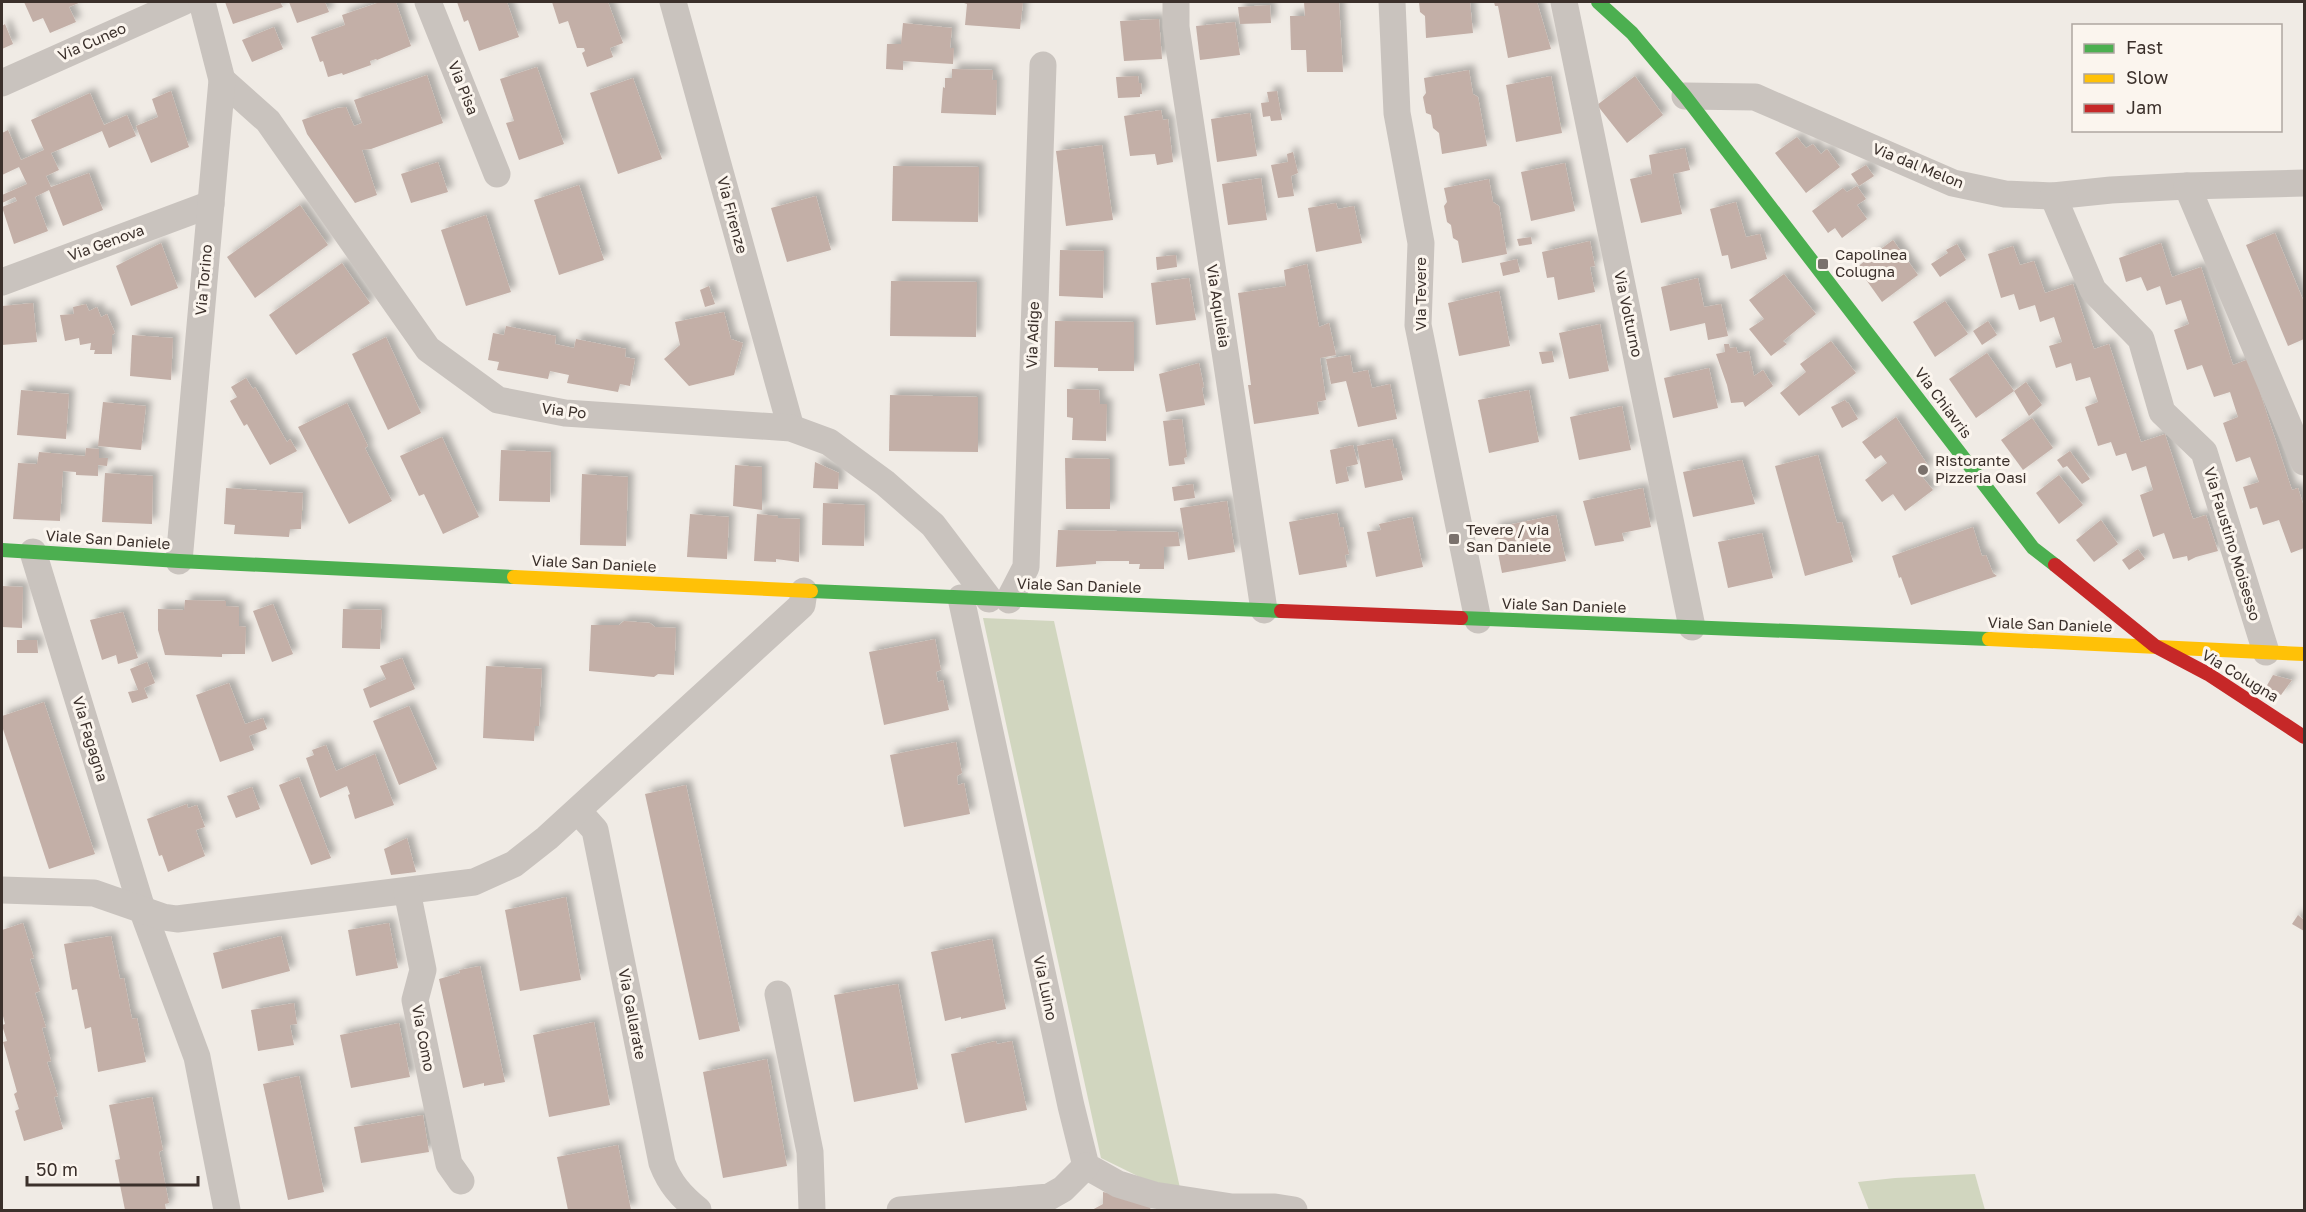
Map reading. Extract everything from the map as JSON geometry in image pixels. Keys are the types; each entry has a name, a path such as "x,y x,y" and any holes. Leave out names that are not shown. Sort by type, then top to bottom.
{"street":[{"name":"Via Cuneo","path":"2,83 183,2"},
{"name":"Via Torino","path":"179,561 222,80 202,2"},
{"name":"Via Pisa","path":"428,2 497,174"},
{"name":"Via Firenze","path":"673,2 791,428"},
{"name":"Via Aquileia","path":"1176,2 1177,39 1264,610"},
{"name":"Via Tevere","path":"1392,2 1397,113 1421,243 1418,325 1478,620"},
{"name":"Via Volturno","path":"1564,2 1692,627"},
{"name":"Via Chiavris","path":"1598,2 1632,33 1685,96 2033,548 2156,646"},
{"name":"Via Adige","path":"999,600 1026,567 1042,65"},
{"name":"Via Po","path":"222,80 268,122 428,349 498,400 566,413 791,428 829,442 885,483 933,525 999,600"},
{"name":"Via dal Melon","path":"1685,96 1755,97 1953,183 2005,194 2053,196 2187,186 2304,183"},
{"path":"2187,186 2304,462"},
{"name":"Via Faustino Moisesso","path":"2053,196 2093,290 2141,339 2162,412 2204,452 2265,652"},
{"name":"Via Genova","path":"2,282 211,204"},
{"name":"Viale San Daniele","path":"2,550 179,561 999,600 2156,646"},
{"name":"Via Fagagna","path":"33,552 146,917"},
{"path":"2,890 94,893 146,917 177,919 474,882 514,864 578,811 802,606 804,591"},
{"name":"Via Luino","path":"961,598 1086,1167"},
{"path":"2156,646 2304,654"},
{"name":"Via Colugna","path":"2156,646 2208,674 2304,737"},
{"name":"Via Gallarate","path":"578,811 596,830 662,1163 670,1183 698,1210"},
{"name":"Via Como","path":"407,891 423,970 415,1000 449,1164 461,1181"},
{"path":"146,917 197,1057 227,1210"},
{"path":"778,994 810,1152 812,1210"},
{"path":"900,1210 1049,1197 1064,1189 1086,1167 1118,1184 1154,1196 1232,1206 1294,1210"}],"green space":[{"path":"983,618 1054,621 1180,1188 1158,1186 1101,1158"},
{"path":"1975,1174 1985,1210 1869,1210 1858,1182 1895,1178"}],"building":[{"path":"24,2 81,2 69,7 76,22 50,33 43,18 33,22"},
{"path":"225,2 280,2 283,7 233,24"},
{"path":"289,2 325,2 329,12 297,23"},
{"path":"380,2 396,2 411,46 370,61 371,65 343,75 342,73 328,77 311,37 345,25 342,15"},
{"path":"457,2 507,2 519,37 479,51 468,20 464,22"},
{"path":"552,2 608,2 623,43 610,48 613,57 587,67 582,53 585,51 584,48 577,48 568,21 559,24"},
{"path":"961,2 1023,2 1020,29 965,25 967,4"},
{"path":"1304,2 1339,2 1343,72 1307,72 1306,50 1291,50 1290,16 1305,16"},
{"path":"1419,2 1470,2 1473,33 1426,38 1425,16 1420,12"},
{"path":"1494,2 1537,2 1551,49 1508,58 1498,6 1495,6"},
{"path":"1270,5 1271,23 1240,24 1238,7"},
{"path":"1159,19 1162,59 1124,61 1120,21"},
{"path":"1235,22 1240,55 1200,60 1196,26"},
{"path":"903,23 952,28 950,48 954,48 953,64 903,61 903,70 886,69 887,44 901,44"},
{"path":"5,24 13,44 2,49 2,26"},
{"path":"274,27 283,49 252,62 242,40"},
{"path":"537,67 564,144 519,160 506,123 514,121 500,79"},
{"path":"952,69 993,70 992,80 997,80 996,115 941,113 945,78 952,78"},
{"path":"1469,70 1473,94 1478,97 1487,146 1442,154 1439,133 1433,128 1431,115 1426,113 1423,97 1426,93 1424,78"},
{"path":"427,75 443,123 371,149 362,150 377,195 355,203 307,134 302,120 346,107 354,126 362,123 354,100"},
{"path":"1138,76 1139,83 1141,83 1140,97 1118,98 1116,77"},
{"path":"1551,76 1562,133 1516,142 1506,85"},
{"path":"1635,76 1663,115 1627,143 1597,105"},
{"path":"633,78 662,159 618,174 590,93"},
{"path":"171,91 189,147 151,163 136,126 158,117 152,99"},
{"path":"1277,91 1282,120 1271,121 1270,116 1263,117 1261,103 1269,102 1267,92"},
{"path":"90,93 104,125 127,115 136,136 109,148 102,131 51,153 59,170 46,176 51,187 89,173 103,210 63,226 49,190 35,197 48,231 14,244 2,207 17,201 15,197 2,203 2,195 27,184 19,167 2,175 2,133 8,130 21,160 44,150 31,120"},
{"path":"1161,110 1163,120 1168,119 1173,162 1157,165 1155,154 1130,156 1124,116"},
{"path":"1250,113 1257,156 1217,162 1211,119"},
{"path":"1797,137 1806,148 1813,144 1821,154 1827,149 1840,167 1806,193 1775,153"},
{"path":"1102,145 1113,220 1066,226 1056,151"},
{"path":"1685,148 1690,170 1673,174 1682,214 1641,223 1630,179 1652,174 1649,155"},
{"path":"1293,152 1298,173 1291,176 1294,196 1278,198 1271,165 1288,162 1287,154"},
{"path":"438,162 448,192 411,203 401,174"},
{"path":"1565,163 1575,211 1531,221 1521,172"},
{"path":"1866,165 1874,176 1859,186 1851,174"},
{"path":"893,166 979,167 978,222 892,221"},
{"path":"1261,178 1267,220 1228,225 1222,184"},
{"path":"1489,179 1493,202 1499,206 1507,254 1462,263 1458,241 1453,238 1451,225 1447,222 1444,188"},
{"path":"579,185 604,260 559,275 534,200"},
{"path":"1857,186 1866,199 1857,205 1867,219 1842,238 1835,228 1828,233 1812,211 1843,188 1847,192"},
{"path":"816,196 831,250 787,262 771,208"},
{"path":"1736,202 1746,237 1760,234 1767,259 1731,269 1728,255 1722,256 1710,209"},
{"path":"1336,203 1338,209 1354,206 1362,243 1316,252 1308,208"},
{"path":"300,205 328,245 255,298 227,257"},
{"path":"486,215 511,292 466,306 441,230"},
{"path":"2275,233 2304,302 2304,339 2288,346 2246,245"},
{"path":"1531,237 1532,244 1519,246 1517,239"},
{"path":"1893,240 1918,275 1882,302 1857,267"},
{"path":"1590,241 1595,266 1590,267 1595,292 1558,300 1554,277 1547,278 1542,252"},
{"path":"161,243 178,288 131,306 116,266"},
{"path":"2161,243 2172,277 2201,267 2233,365 2249,359 2292,490 2298,488 2304,507 2304,548 2291,553 2279,520 2263,525 2257,507 2250,509 2243,487 2259,482 2250,457 2236,462 2223,423 2238,417 2230,392 2214,397 2202,365 2187,370 2174,330 2189,324 2181,300 2166,305 2160,286 2147,291 2141,277 2126,282 2119,258"},
{"path":"1957,244 1966,260 1940,277 1931,264 1948,253 1946,250"},
{"path":"2013,246 2020,265 2034,261 2045,293 2073,284 2094,349 2109,344 2141,442 2165,434 2193,519 2206,515 2218,551 2188,561 2187,556 2173,559 2164,533 2153,537 2140,495 2153,490 2146,466 2132,471 2126,453 2116,456 2111,442 2098,446 2085,407 2098,402 2090,377 2076,381 2071,363 2056,368 2049,346 2062,342 2054,317 2040,322 2035,305 2019,310 2014,294 2001,298 1988,254"},
{"path":"1060,250 1104,251 1103,298 1059,296"},
{"path":"1176,255 1177,267 1157,270 1156,257"},
{"path":"1517,259 1520,272 1503,276 1500,263"},
{"path":"342,263 370,303 296,355 269,315"},
{"path":"1307,264 1319,327 1329,323 1336,355 1320,358 1326,400 1317,402 1319,414 1254,424 1238,293 1286,286 1284,270"},
{"path":"1784,274 1816,314 1783,341 1787,344 1771,356 1749,329 1764,319 1749,300"},
{"path":"1189,278 1196,320 1156,325 1151,283"},
{"path":"1698,278 1704,307 1721,304 1728,336 1708,340 1705,323 1670,331 1661,287"},
{"path":"891,281 977,282 976,337 890,336"},
{"path":"709,286 715,304 705,307 700,290"},
{"path":"1499,291 1510,346 1459,356 1448,303"},
{"path":"1945,301 1968,334 1935,357 1913,322"},
{"path":"33,303 37,342 2,345 2,306"},
{"path":"86,304 89,311 97,307 101,317 107,314 115,333 112,335 112,354 94,354 95,350 90,350 91,343 80,345 79,338 65,341 60,315 74,314 73,307"},
{"path":"724,312 731,339 743,343 734,375 689,386 664,359 680,345 675,322"},
{"path":"1055,321 1134,322 1134,371 1054,367"},
{"path":"1988,321 1997,335 1982,345 1973,331"},
{"path":"1600,324 1609,371 1569,379 1559,333"},
{"path":"506,326 556,336 555,344 574,348 576,339 626,349 625,357 635,359 630,386 620,384 618,392 567,383 569,375 550,371 548,379 497,370 499,362 488,360 493,333 504,335"},
{"path":"132,335 173,338 171,380 130,376"},
{"path":"386,337 421,413 388,430 352,354"},
{"path":"1831,341 1856,373 1799,416 1780,393 1806,372 1800,364"},
{"path":"1724,344 1729,344 1730,348 1736,347 1738,353 1749,351 1754,376 1763,370 1773,386 1745,407 1743,402 1731,403 1716,354 1725,352"},
{"path":"1552,351 1554,362 1542,364 1539,352"},
{"path":"1987,353 2014,391 1976,418 1949,379"},
{"path":"1350,355 1353,373 1368,370 1372,388 1390,384 1397,419 1358,427 1346,381 1331,384 1326,359"},
{"path":"1199,363 1205,405 1166,412 1159,374"},
{"path":"1709,368 1718,408 1673,418 1664,378"},
{"path":"246,378 253,389 255,387 287,442 290,439 297,451 270,465 247,424 244,426 230,401 237,397 231,387"},
{"path":"2026,382 2042,405 2029,416 2014,391"},
{"path":"1067,389 1099,390 1100,404 1107,404 1106,441 1072,440 1073,418 1067,417"},
{"path":"21,390 69,394 66,439 17,435"},
{"path":"1529,390 1539,442 1489,453 1478,400"},
{"path":"890,395 978,397 978,452 889,451"},
{"path":"1845,400 1858,419 1842,428 1831,407"},
{"path":"103,402 146,406 141,450 98,446"},
{"path":"347,403 368,446 365,448 392,501 349,524 298,427"},
{"path":"1622,406 1631,450 1579,460 1570,417"},
{"path":"1896,417 1929,467 1920,474 1933,490 1905,511 1893,494 1882,502 1865,480 1887,463 1881,455 1875,459 1862,442"},
{"path":"2032,418 2053,448 2023,470 2001,440"},
{"path":"1182,419 1187,457 1184,458 1185,464 1169,466 1163,421"},
{"path":"442,437 479,517 443,534 424,494 419,496 400,456"},
{"path":"1392,439 1403,480 1365,488 1357,446"},
{"path":"1353,445 1358,464 1346,467 1349,481 1336,484 1330,450"},
{"path":"86,448 99,449 99,458 108,458 107,466 98,465 98,476 76,475 76,472 63,471 60,521 13,519 18,463 37,464 39,452 85,456"},
{"path":"501,450 551,452 550,502 499,501"},
{"path":"2070,451 2090,479 2082,484 2067,466 2063,468 2057,460"},
{"path":"1818,455 1837,523 1842,522 1853,562 1805,576 1775,466"},
{"path":"1065,458 1110,459 1110,509 1066,509"},
{"path":"1742,460 1755,504 1693,517 1683,472"},
{"path":"815,462 839,473 838,489 813,488"},
{"path":"735,465 762,467 762,510 733,506"},
{"path":"105,473 153,476 152,524 102,522"},
{"path":"582,474 628,477 626,546 580,545"},
{"path":"2059,475 2083,505 2059,524 2036,493"},
{"path":"1193,484 1195,498 1174,501 1172,487"},
{"path":"226,488 303,493 301,529 290,529 289,537 234,534 235,525 224,524"},
{"path":"1643,488 1651,527 1622,533 1624,541 1595,546 1583,501"},
{"path":"1227,501 1235,552 1188,560 1180,508"},
{"path":"823,503 865,505 864,546 822,545"},
{"path":"1337,513 1340,527 1343,527 1349,554 1345,555 1347,567 1299,575 1289,522"},
{"path":"690,514 729,517 727,559 687,557"},
{"path":"757,514 800,519 799,562 776,559 776,562 754,561"},
{"path":"1556,515 1566,561 1502,573 1493,528"},
{"path":"1412,517 1423,567 1376,577 1367,532 1381,530 1379,524"},
{"path":"2101,520 2118,544 2094,562 2076,540"},
{"path":"1973,527 1982,556 1986,555 1993,573 1997,576 1911,605 1892,556"},
{"path":"1058,530 1178,532 1180,546 1164,547 1164,569 1139,569 1140,564 1129,564 1129,561 1096,561 1096,564 1056,567"},
{"path":"1762,533 1773,578 1728,588 1718,542"},
{"path":"2138,549 2145,559 2129,570 2122,560"},
{"path":"2,586 23,587 22,628 2,627"},
{"path":"185,600 226,601 226,606 239,607 239,626 246,627 245,654 222,654 222,657 165,655 158,630 158,609 184,610"},
{"path":"273,604 293,654 272,662 253,611"},
{"path":"343,609 382,610 380,649 342,648"},
{"path":"123,612 138,658 118,664 116,655 102,660 90,620"},
{"path":"624,621 650,623 655,627 676,628 674,675 658,674 654,677 589,671 591,625 619,625"},
{"path":"935,639 941,670 936,672 938,682 943,680 949,710 884,725 869,652"},
{"path":"17,640 37,640 38,653 17,653"},
{"path":"402,658 415,689 370,708 363,689 386,679 380,666"},
{"path":"147,662 155,683 144,688 148,698 132,703 128,692 138,690 130,669"},
{"path":"486,666 542,669 539,726 535,726 534,741 483,738"},
{"path":"2273,675 2292,680 2281,695 2266,687"},
{"path":"229,683 245,724 263,718 267,729 249,736 254,750 220,762 196,695"},
{"path":"44,702 95,854 49,869 2,726 2,716"},
{"path":"409,706 437,769 399,785 373,721"},
{"path":"956,742 962,773 957,776 958,785 964,783 970,814 904,827 890,755"},
{"path":"326,745 336,771 375,754 394,805 355,819 347,786 320,798 306,758 314,755 312,750"},
{"path":"299,777 331,858 311,865 279,785"},
{"path":"686,785 740,1031 699,1040 645,794"},
{"path":"252,787 260,809 236,818 227,796"},
{"path":"187,804 188,808 197,805 205,827 196,830 205,856 168,872 162,855 159,856 147,819"},
{"path":"407,838 416,872 391,875 384,849"},
{"path":"566,897 581,980 520,991 505,910"},
{"path":"2298,915 2304,920 2304,931 2292,924"},
{"path":"23,923 34,958 30,959 40,991 35,993 46,1027 42,1028 51,1061 47,1062 58,1096 54,1097 63,1129 24,1141 15,1111 19,1109 14,1094 17,1092 3,1042 7,1041 2,1025 5,1024 2,1012 2,930"},
{"path":"389,923 398,968 356,976 348,930"},
{"path":"111,936 120,979 124,978 132,1019 137,1018 146,1062 98,1072 91,1027 85,1029 77,989 72,990 64,944"},
{"path":"281,936 290,971 222,989 213,953"},
{"path":"992,939 1006,1009 945,1021 931,952"},
{"path":"480,966 505,1082 484,1086 484,1083 463,1088 439,979 460,973 459,970"},
{"path":"898,984 918,1089 854,1102 834,995"},
{"path":"294,1003 297,1024 290,1025 294,1045 258,1051 251,1010"},
{"path":"594,1022 610,1105 549,1117 533,1035"},
{"path":"399,1023 410,1077 351,1088 340,1035"},
{"path":"996,1041 997,1044 1012,1041 1027,1110 965,1123 951,1054"},
{"path":"767,1059 787,1166 723,1178 703,1072"},
{"path":"299,1076 324,1192 288,1200 263,1084"},
{"path":"152,1097 163,1150 159,1152 169,1203 165,1204 166,1210 125,1210 115,1160 120,1159 109,1105"},
{"path":"423,1115 429,1152 361,1163 354,1127"},
{"path":"618,1145 631,1210 568,1210 557,1157"},
{"path":"1103,1192 1152,1202 1150,1210 1092,1210 1103,1204"}],"traffic: fast":[{"path":"1598,2 1632,33 1685,96 2033,548 2055,565"},
{"path":"2,550 514,577"},
{"path":"811,591 1281,611"},
{"path":"1461,618 1989,639"}],"traffic: slow":[{"path":"514,577 811,591"},
{"path":"1989,639 2304,654"}],"traffic: jam":[{"path":"2055,565 2155,646 2208,674 2304,737"},
{"path":"1281,611 1461,618"}],"place":[{"name":"Capolinea Colugna","path":"1823,264"},
{"name":"Ristorante Pizzeria Oasi","path":"1923,470"},
{"name":"Tevere / via San Daniele","path":"1454,539"}]}
